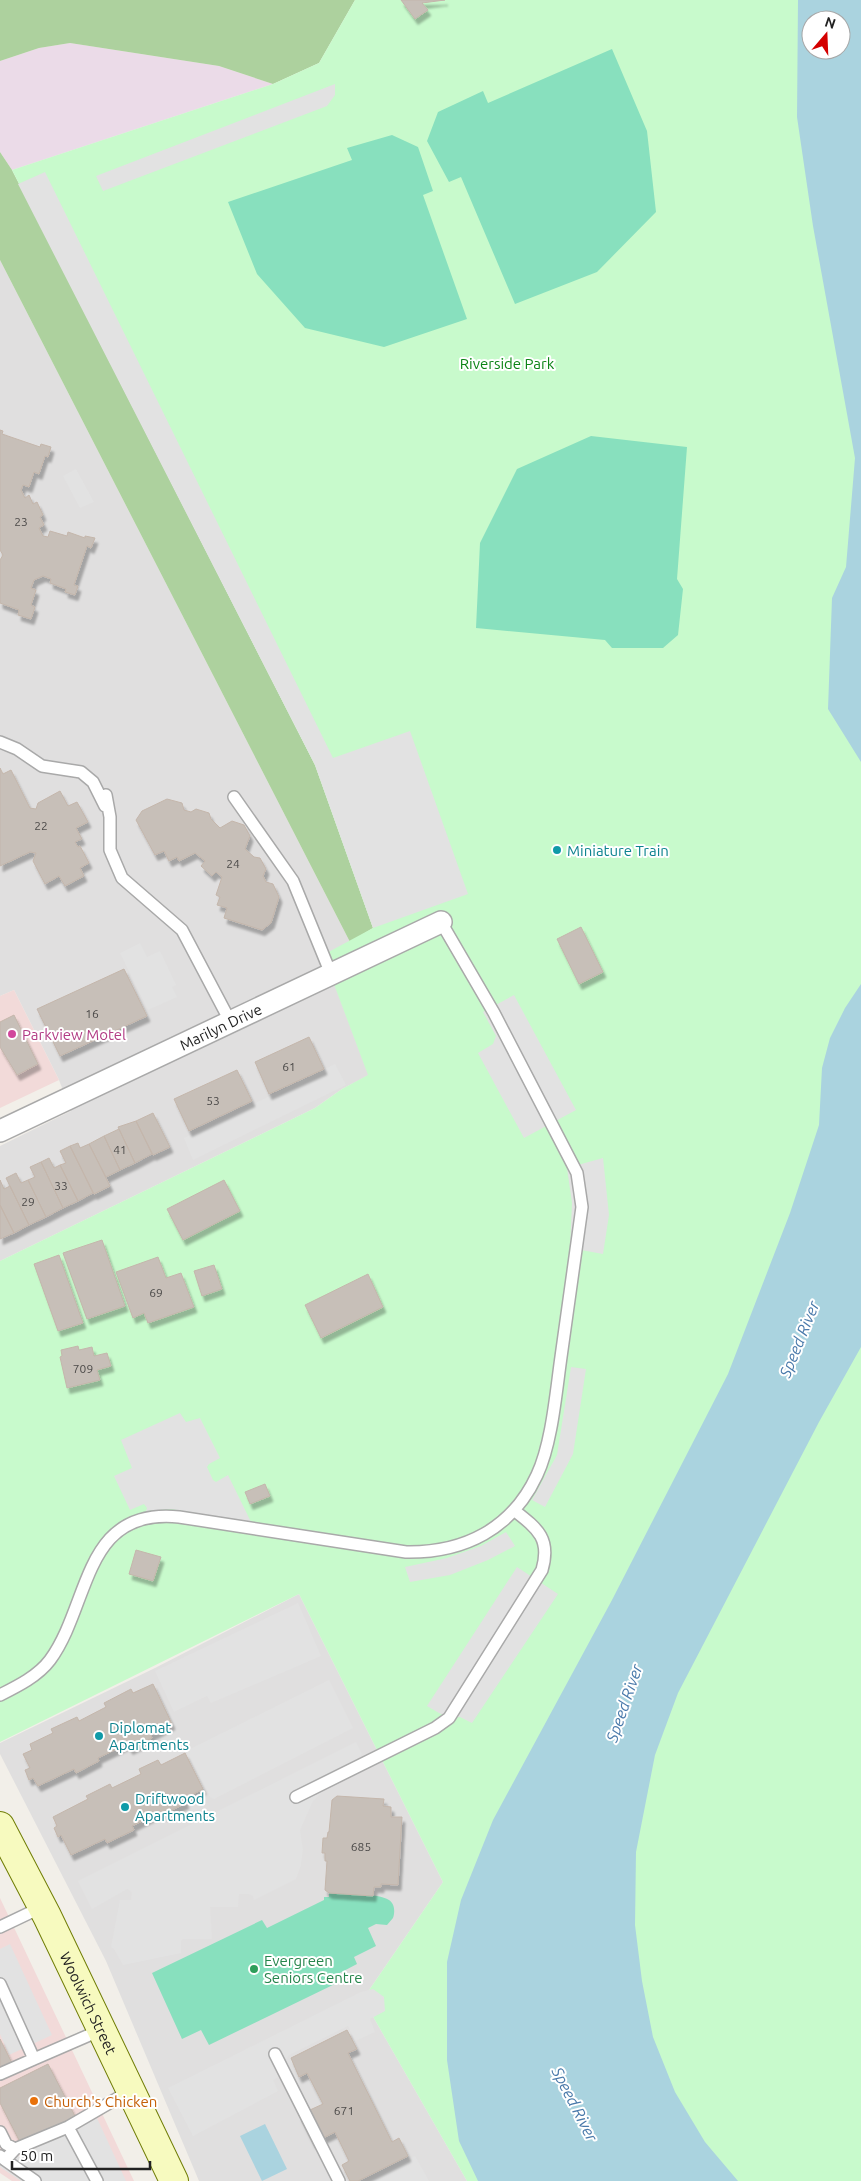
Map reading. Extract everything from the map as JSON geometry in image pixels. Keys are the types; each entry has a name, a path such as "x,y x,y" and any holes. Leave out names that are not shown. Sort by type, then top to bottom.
{"main road":[{"name":"Woolwich Street","path":"0,1826 42,1907 174,2181"}],"street":[{"name":"Marilyn Drive","path":"0,1131 441,922"}],"lane":[{"path":"0,742 17,749 42,766 81,772 93,782 110,817"},
{"path":"106,795 110,817 110,850 122,878 182,930 230,1021"},
{"path":"234,797 292,881 331,974"},
{"path":"0,1695 24,1682 44,1667 56,1651 100,1551 116,1533 148,1516 179,1516 406,1552 426,1552 460,1546 490,1531 515,1511 537,1476 550,1431 582,1207 577,1173 494,1013 441,922"},
{"path":"296,1797 435,1728 449,1718 542,1570 546,1552 541,1535 515,1511"},
{"path":"0,1927 42,1907"},
{"path":"0,1984 34,2059"},
{"path":"0,2074 100,2030"},
{"path":"274,2054 338,2181"},
{"path":"35,2181 2,2158 15,2149 68,2127 130,2091"},
{"path":"68,2127 97,2181"},
{"path":"0,2132 6,2144 15,2149"}],"shaded area":[{"path":"70,43 219,66 273,84 12,170 0,152 0,61 39,48"},
{"path":"335,84 335,95 327,106 103,191 96,176"},
{"path":"45,172 333,758 410,731 468,894 373,928 315,765 18,184"},
{"path":"0,260 350,942 324,956 369,1075 342,1089 315,1108 0,1261 0,1146 71,1111 59,1080 14,990 0,996"},
{"path":"76,469 94,502 80,508 63,476"},
{"path":"140,943 147,957 160,951 176,985 172,987 177,997 148,1010 120,953"},
{"path":"14,990 59,1080 0,1108 0,996"},
{"path":"514,995 576,1110 524,1138 478,1053 493,1044 496,1036 483,1012"},
{"path":"335,1064 346,1085 193,1160 184,1138"},
{"path":"603,1158 609,1215 603,1254 570,1248 572,1203 567,1168"},
{"path":"571,1367 586,1369 573,1454 545,1507 532,1500 557,1455"},
{"path":"180,1413 186,1422 200,1418 220,1458 207,1467 213,1480 216,1482 228,1475 251,1522 171,1509 146,1511 147,1508 144,1504 130,1510 114,1476 132,1468 121,1440"},
{"path":"506,1532 515,1546 488,1560 450,1575 410,1582 405,1567 447,1558 481,1546"},
{"path":"517,1567 558,1594 472,1723 460,1717 449,1718 427,1706"},
{"path":"299,1594 443,1882 363,1999 467,2181 199,2181 106,1961 0,1754 0,1743 155,1668"},
{"path":"298,1603 321,1656 211,1703 207,1696 174,1712 155,1671"},
{"path":"329,1680 353,1728 214,1799 210,1797 186,1751"},
{"path":"356,1742 362,1754 313,1801 300,1830 303,1850 301,1865 296,1879 254,1900 253,1896 249,1894 239,1894 238,1907 210,1907 212,1939 183,1939 181,1941 181,1953 123,1965 111,1947 120,1900 131,1900 132,1892 127,1889 92,1909 78,1881"},
{"path":"0,1898 134,2181 12,2181 0,2173"},
{"path":"10,1944 52,2035 9,2055 0,2034 0,1949"},
{"path":"373,1989 384,1997 385,2011 370,2019 375,2032 355,2041 348,2026 289,2055 286,2060 291,2070 273,2080 278,2091 193,2136 168,2088 361,1992"},
{"path":"97,2118 126,2181 21,2181 0,2167 0,2165"},
{"path":"415,2156 429,2181 365,2181"}],"green space":[{"path":"0,0 355,0 319,63 273,84 219,66 70,43 39,48 0,61"},
{"name":"Riverside Park","path":"355,0 861,0 861,2181 467,2181 363,1999 443,1882 299,1594 0,1742 0,1261 315,1108 342,1089 368,1075 323,955 373,928 315,765 12,170 273,84 319,63"},
{"path":"612,49 647,131 656,212 597,272 515,304 461,177 449,182 427,141 438,112 483,91 488,103"},
{"path":"392,135 418,147 433,191 423,195 467,319 384,347 305,328 257,274 228,202 352,160 347,148"},
{"path":"0,152 12,170 315,765 373,928 350,942 0,260"},
{"path":"591,436 687,447 677,579 683,589 678,635 663,648 612,648 605,640 476,628 480,543 517,469"},
{"name":"Evergreen Seniors Centre","path":"329,1893 369,1895 384,1898 391,1902 394,1908 394,1916 387,1925 376,1924 368,1928 376,1946 354,1957 357,1964 336,1975 339,1982 209,2045 201,2030 182,2039 152,1973 262,1920 267,1928 324,1900 324,1897 329,1897"}],"water":[{"path":"798,0 861,0 861,762 828,709 832,598 846,567 855,458 813,226 797,117"},
{"name":"Speed River","path":"861,984 861,1347 819,1422 678,1693 655,1755 636,1852 635,1925 642,1981 653,2037 675,2092 705,2142 738,2181 478,2181 459,2141 447,2060 447,1962 461,1900 493,1820 612,1600 728,1374 790,1213 819,1125 822,1068 830,1038 845,1008"},
{"path":"265,2124 287,2169 262,2181 240,2136"}],"building":[{"path":"401,0 445,0 422,3 428,10 415,19"},
{"path":"0,430 3,431 2,434 40,447 41,444 51,447 48,457 45,456 39,474 34,472 29,487 23,485 21,490 25,498 29,495 33,504 37,502 43,515 40,517 44,525 39,528 43,536 48,537 50,531 67,536 68,532 85,538 85,536 95,538 91,548 87,546 74,585 78,586 75,595 65,592 66,589 50,583 51,579 43,576 34,580 31,588 36,590 31,605 35,607 31,619 18,615 19,610 0,603 0,560 3,555 0,550"},
{"path":"0,768 3,774 11,770 30,808 36,809 38,803 60,791 68,806 77,802 88,822 76,828 82,839 75,842 78,847 80,846 89,863 80,868 84,876 65,886 59,876 45,884 33,861 36,853 30,852 0,866"},
{"path":"167,799 182,803 184,810 191,812 196,809 209,813 211,819 220,828 232,821 244,825 250,836 245,849 254,857 260,858 266,869 263,876 266,882 273,884 279,897 271,923 262,930 224,918 227,908 217,905 220,897 216,895 222,877 216,872 212,876 201,866 205,861 195,853 179,861 177,857 169,861 164,851 155,855 136,820 142,811"},
{"path":"581,927 603,972 579,984 557,939"},
{"path":"124,969 147,1016 60,1056 37,1009"},
{"name":"Parkview Motel","path":"14,1015 38,1064 17,1075 0,1047 0,1022"},
{"path":"309,1037 324,1069 269,1094 255,1062"},
{"path":"237,1070 252,1101 189,1131 174,1099"},
{"path":"153,1113 170,1147 153,1155 136,1121"},
{"path":"136,1121 152,1154 135,1163 118,1127"},
{"path":"119,1129 135,1163 120,1170 104,1136"},
{"path":"104,1136 120,1170 106,1177 89,1144"},
{"path":"78,1143 80,1148 89,1144 110,1186 94,1194 70,1146"},
{"path":"70,1146 93,1193 78,1201 60,1165 66,1163 60,1151"},
{"path":"49,1158 54,1168 60,1165 78,1201 63,1208 41,1162"},
{"path":"41,1162 63,1208 46,1217 28,1180 35,1177 30,1167"},
{"path":"16,1173 21,1183 28,1180 46,1217 29,1225 6,1178"},
{"path":"0,1180 4,1189 10,1186 29,1225 14,1233 0,1205"},
{"path":"224,1180 240,1211 183,1240 167,1209"},
{"path":"0,1205 14,1233 0,1239"},
{"path":"102,1240 125,1306 87,1319 63,1253"},
{"path":"59,1255 83,1323 58,1331 34,1264"},
{"path":"158,1257 166,1278 181,1273 194,1307 148,1323 144,1313 133,1318 116,1272"},
{"path":"214,1265 222,1289 202,1296 194,1271"},
{"path":"368,1274 383,1307 321,1338 305,1305"},
{"path":"78,1346 79,1350 92,1347 94,1356 107,1353 111,1366 97,1370 100,1380 67,1388 60,1357 62,1356 61,1350"},
{"path":"265,1484 270,1496 250,1504 245,1492"},
{"path":"136,1550 161,1557 153,1581 129,1574"},
{"name":"Diplomat Apartments","path":"153,1684 172,1724 151,1735 152,1738 130,1749 127,1744 98,1758 99,1761 76,1773 74,1769 38,1786 33,1778 29,1780 25,1770 30,1768 23,1754 32,1750 30,1744 53,1733 51,1729 77,1717 79,1721 106,1707 104,1703 131,1689 133,1693"},
{"name":"Driftwood Apartments","path":"185,1753 203,1789 184,1799 186,1803 162,1815 160,1812 132,1826 134,1830 107,1843 105,1839 71,1855 61,1835 58,1837 54,1828 57,1826 53,1817 88,1799 86,1796 110,1784 112,1788 141,1774 139,1769 158,1760 161,1765"},
{"path":"337,1796 384,1799 383,1806 391,1807 391,1817 402,1817 398,1885 381,1884 381,1887 374,1887 373,1896 329,1893 325,1890 327,1861 325,1861 325,1853 322,1853 323,1838 327,1838 329,1832 332,1800"},
{"path":"347,2030 357,2049 348,2053 392,2142 399,2138 408,2156 358,2181 350,2181 342,2165 349,2161 335,2132 313,2143 299,2115 323,2104 307,2073 299,2077 291,2058"},
{"path":"0,2039 12,2063 0,2069"},
{"path":"48,2064 75,2116 21,2144 0,2103 0,2088"}],"place":[{"name":"Miniature Train","path":"557,850"},
{"name":"Parkview Motel","path":"12,1034"},
{"name":"Diplomat Apartments","path":"99,1736"},
{"name":"Driftwood Apartments","path":"125,1807"},
{"name":"Evergreen Seniors Centre","path":"254,1969"},
{"name":"Church's Chicken","path":"34,2101"}]}
